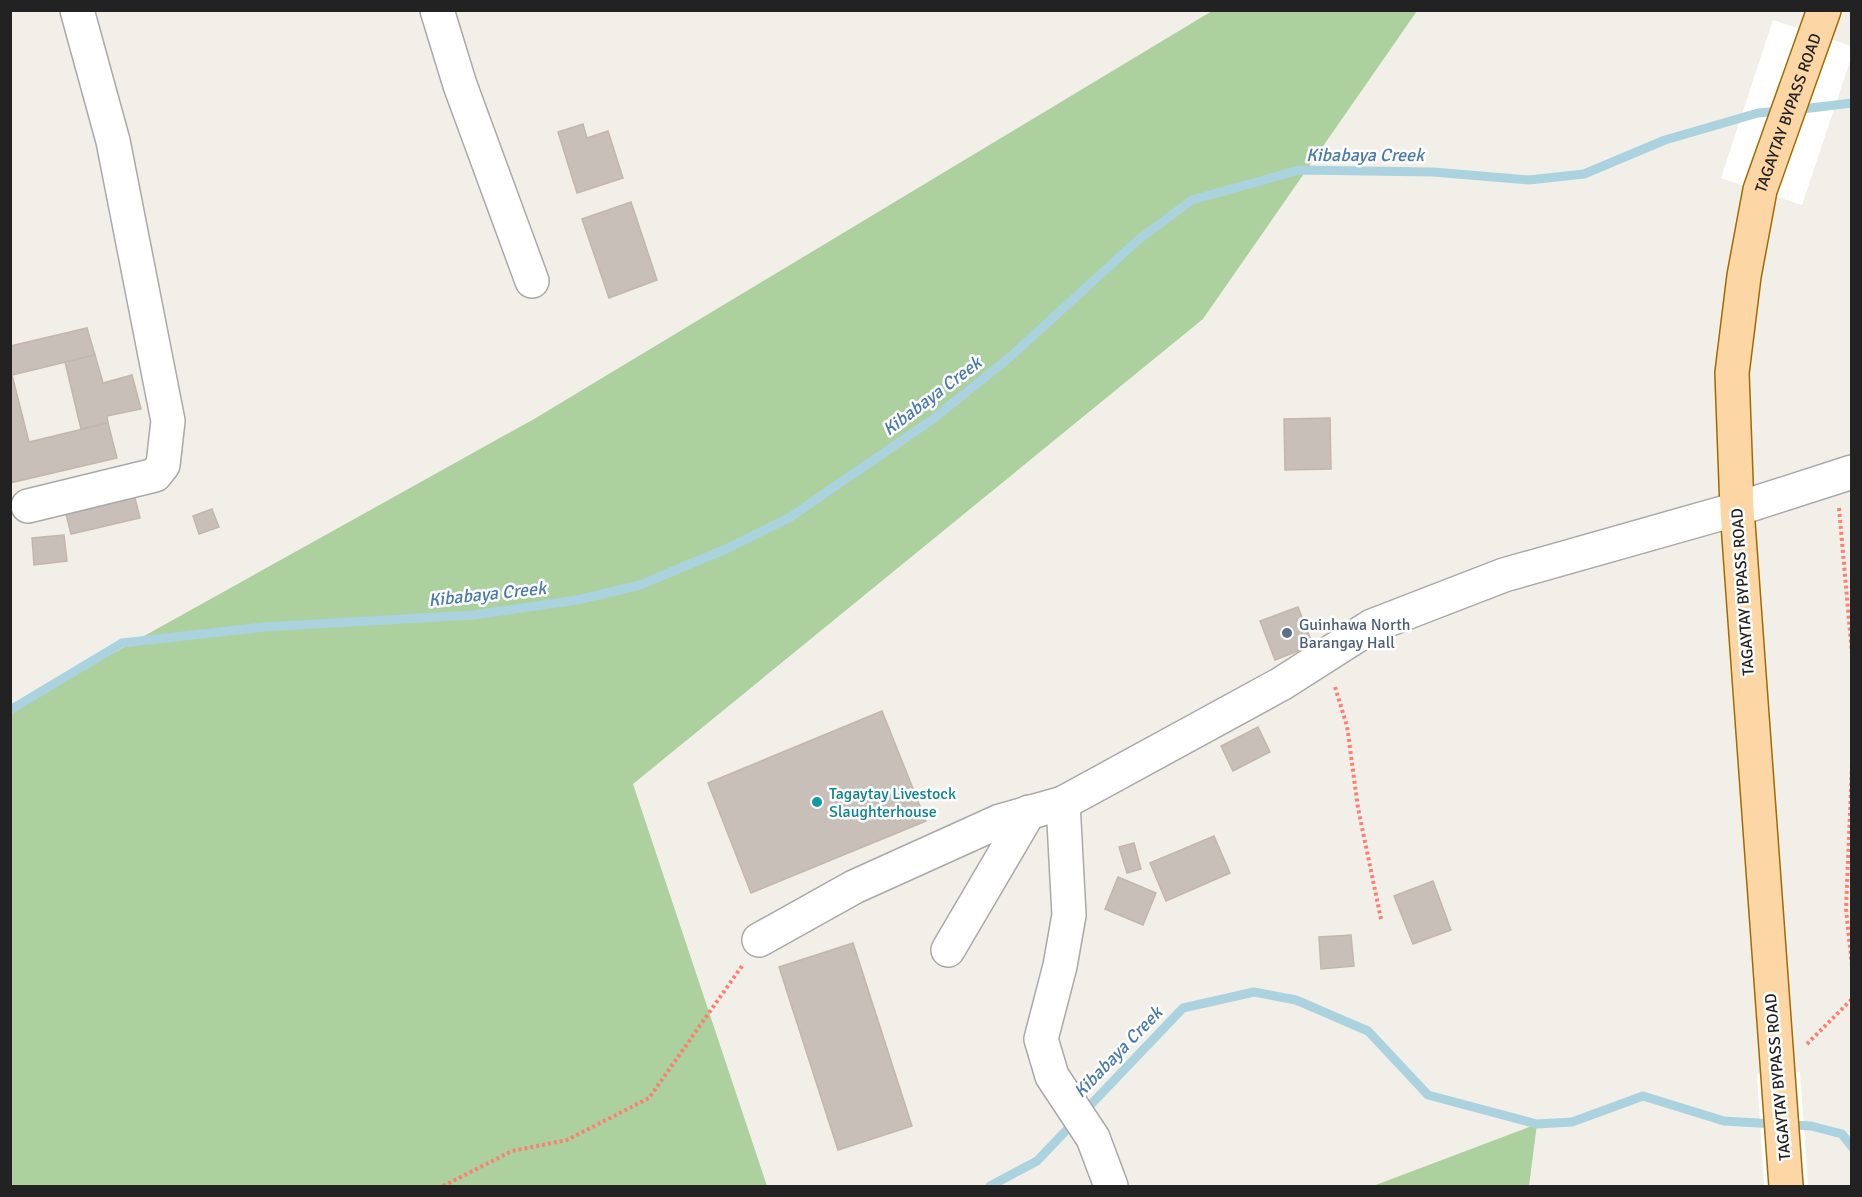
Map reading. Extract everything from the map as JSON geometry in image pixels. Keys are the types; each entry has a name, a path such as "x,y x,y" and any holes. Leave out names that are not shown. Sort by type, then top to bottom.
{"main road":[{"name":"TAGAYTAY BYPASS ROAD","path":"1786,1186 1779,1073 1769,981 1737,509 1732,373 1744,276 1760,190 1820,22"}],"street":[{"path":"28,506 155,475 163,465 168,421 113,141 77,10"},
{"path":"437,10 460,85 532,281"},
{"path":"759,940 854,887 1000,821 1063,803 1281,684 1372,626 1504,575 1737,509 1844,474"},
{"path":"1063,803 1069,915 1060,966 1041,1040 1052,1076 1093,1138 1111,1186"},
{"path":"948,950 1029,812"}],"path":[{"path":"1844,474 1851,654"},
{"path":"1325,654 1347,726 1358,808 1381,919"},
{"path":"1851,765 1846,909 1851,966"},
{"path":"443,1186 512,1151 567,1140 649,1098 759,940"},
{"path":"1779,1073 1851,999"}],"green space":[{"path":"1212,11 1417,11 1203,319 633,784 767,1186 11,1186 11,710 534,419"},
{"path":"1537,1124 1529,1186 1373,1186"}],"pier":[{"path":"1773,20 1851,46 1851,58 1802,205 1721,178"},
{"path":"1800,1072 1808,1186 1764,1186 1757,1074"}],"building":[{"path":"583,124 587,138 608,131 623,178 577,193 558,132"},
{"path":"631,202 657,280 609,298 582,219"},
{"path":"87,328 95,355 12,375 29,442 108,423 117,458 10,483 10,346"},
{"path":"95,355 103,383 132,375 141,409 107,416 108,423 81,429 65,362"},
{"path":"1330,418 1331,469 1285,470 1284,419"},
{"path":"134,494 140,518 71,534 65,510"},
{"path":"212,509 219,527 199,534 193,516"},
{"path":"64,535 67,561 34,565 32,538"},
{"name":"Guinhawa North Barangay Hall","path":"1298,607 1313,645 1275,660 1260,621"},
{"name":"Tagaytay Livestock Slaughterhouse","path":"882,711 926,821 751,893 708,783"},
{"path":"1258,727 1270,752 1233,771 1221,746"},
{"path":"1214,836 1230,873 1166,901 1150,863"},
{"path":"1134,843 1141,869 1127,873 1119,847"},
{"path":"1118,877 1156,893 1143,925 1105,909"},
{"path":"1433,881 1451,930 1413,944 1394,896"},
{"path":"1351,935 1354,966 1321,969 1319,937"},
{"path":"853,943 912,1126 838,1150 779,967"}],"waterway":[{"name":"Kibabaya Creek","path":"1794,110 1852,103"},
{"name":"Kibabaya Creek","path":"10,710 122,643 264,627 474,615 577,600 640,585 726,549 789,518 933,419 1010,357 1138,240 1192,200 1299,170 1433,172 1529,180 1584,174 1665,140 1758,113 1781,111"},
{"name":"Kibabaya Creek","path":"990,1186 1037,1161 1183,1008 1254,992 1296,1000 1368,1031 1428,1095 1537,1124 1572,1122 1643,1096 1724,1121 1811,1126 1842,1134 1852,1147"}],"place":[{"name":"Guinhawa North Barangay Hall","path":"1287,633"},
{"name":"Tagaytay Livestock Slaughterhouse","path":"817,802"}]}
